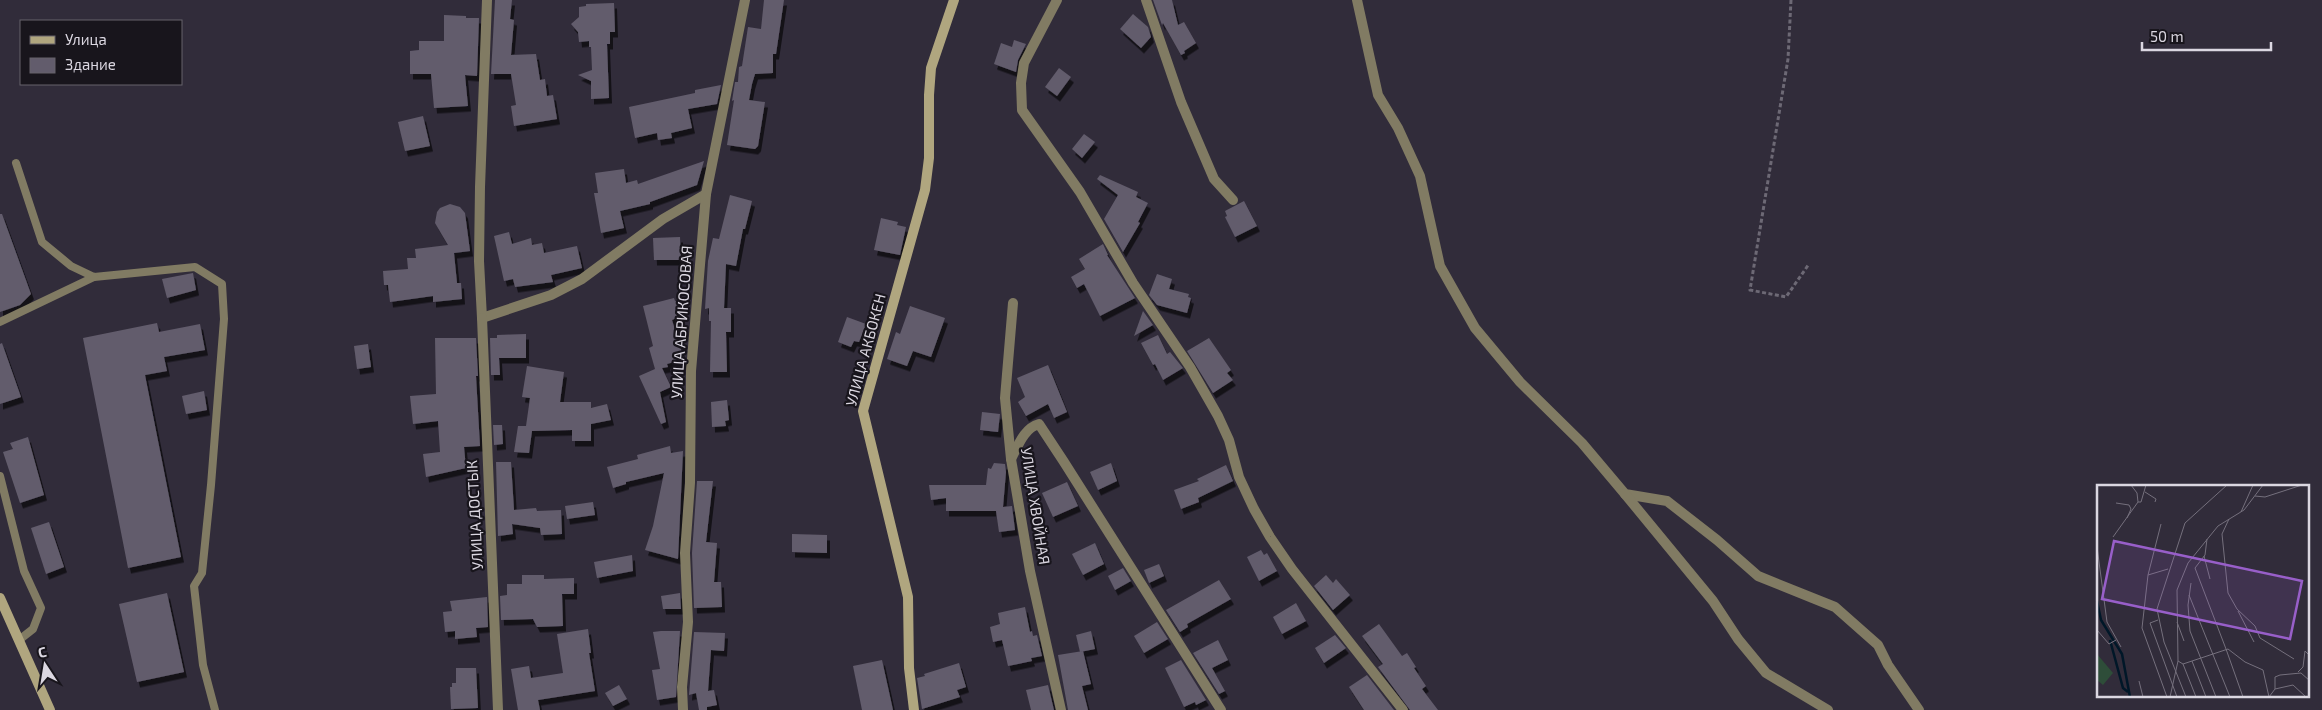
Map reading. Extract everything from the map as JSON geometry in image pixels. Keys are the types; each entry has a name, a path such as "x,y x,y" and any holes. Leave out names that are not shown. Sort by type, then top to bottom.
{"street":[{"name":"УЛИЦА ДОСТЫК","path":"487,0 479,261 498,710"},
{"name":"УЛИЦА АБРИКОСОВАЯ","path":"683,710 682,687 688,622 686,554 690,483 691,371 706,194 745,0"},
{"name":"УЛИЦА АКБОКЕН","path":"914,710 909,668 908,597 863,411 925,190 929,158 931,68 954,0"},
{"path":"1057,0 1024,62 1020,83 1022,110 1080,192 1133,283 1190,367 1218,416 1254,509 1270,537 1292,569 1403,710"},
{"path":"1146,0 1181,102 1210,170 1214,179 1233,200"},
{"path":"1357,0 1378,95 1398,128 1420,176 1440,266 1475,328 1520,382 1582,443 1626,494 1713,600 1738,639 1766,673 1828,710"},
{"path":"482,318 551,295 582,279 663,220 706,194"},
{"name":"УЛИЦА ХВОЙНАЯ","path":"1012,304 1005,398 1011,459 1030,571 1061,710"},
{"path":"1011,459 1031,426 1039,424 1221,710"},
{"path":"1626,494 1666,501 1717,540 1758,576 1835,607 1878,645 1888,665 1919,710"},
{"path":"0,598 50,710"}],"lane":[{"path":"16,163 42,242 70,266 94,277"},
{"path":"0,322 94,277 195,267 222,284 224,319 211,485 202,573 194,586 203,665 216,710"},
{"path":"0,476 24,571 41,608 33,628 19,640"}],"path":[{"path":"1791,0 1788,59 1750,290 1786,296 1809,264"}],"building":[{"path":"495,0 512,0 510,19 514,20 511,55 536,54 540,80 545,79 547,96 553,95 557,119 514,126 511,106 516,105 511,74 491,74"},
{"path":"764,0 784,0 776,54 773,54 773,73 755,74 749,100 765,102 758,146 755,149 727,145 735,82 738,82 739,67 742,66 748,27 761,29"},
{"path":"1153,0 1172,0 1178,25 1184,22 1196,43 1184,51 1185,53 1181,55 1163,23 1162,25"},
{"path":"614,3 615,32 610,32 610,44 607,44 609,98 591,99 591,81 578,75 592,70 591,47 589,47 589,41 579,42 578,32 571,24 579,17 579,7 586,6 586,4"},
{"path":"1133,14 1148,27 1151,37 1141,48 1120,29"},
{"path":"444,15 479,18 477,76 465,75 468,106 434,108 431,74 410,74 410,51 419,50 419,41 444,41"},
{"path":"1014,40 1026,44 1018,60 1016,72 994,64 1001,43 1012,47"},
{"path":"1059,68 1071,77 1057,96 1045,87"},
{"path":"721,85 717,104 688,109 692,128 671,133 672,138 658,140 657,133 635,138 629,107 695,93 695,90"},
{"path":"423,116 430,146 405,151 398,122"},
{"path":"1084,134 1095,142 1082,158 1072,149"},
{"path":"704,161 697,185 650,202 650,204 620,211 624,228 601,233 594,193 598,193 595,173 624,169 626,183 637,180 638,184"},
{"path":"1100,175 1138,192 1136,197 1148,203 1138,222 1140,223 1123,252 1104,219 1118,195 1097,179"},
{"path":"730,195 752,201 745,229 743,229 736,266 726,264 724,308 731,308 731,332 726,332 727,372 710,372 711,321 709,321 709,308 705,309 708,261 713,238 719,239"},
{"path":"1244,201 1257,226 1235,237 1225,217 1227,216 1225,211"},
{"path":"450,204 460,207 465,213 470,251 454,253 457,283 461,283 462,299 433,302 433,296 390,302 388,285 384,285 383,271 408,269 407,258 416,258 415,249 448,245 435,223 437,212 440,208"},
{"path":"0,214 2,214 31,294 20,305 0,312"},
{"path":"881,218 898,222 897,225 906,227 900,255 874,250"},
{"path":"509,232 512,244 531,238 532,245 542,243 544,253 577,246 582,268 551,275 553,282 515,287 513,279 504,281 494,236"},
{"path":"680,237 681,260 654,260 653,238"},
{"path":"1103,244 1107,255 1135,298 1100,316 1084,284 1077,288 1071,277 1085,269 1079,259"},
{"path":"193,273 196,290 167,298 162,279"},
{"path":"1157,274 1172,279 1169,289 1189,294 1188,297 1191,298 1187,313 1157,305 1149,295"},
{"path":"674,298 675,301 680,300 683,309 683,315 672,320 684,359 667,364 668,367 662,368 671,387 660,392 666,422 661,424 639,376 655,369 649,348 653,346 643,306"},
{"path":"910,306 945,318 931,357 913,351 907,366 887,359 896,332 900,334"},
{"path":"1143,311 1153,325 1134,336"},
{"path":"847,317 866,324 859,342 854,341 851,347 838,342"},
{"path":"157,323 159,332 200,324 205,350 164,357 167,371 145,375 181,557 128,568 83,338"},
{"path":"526,334 526,358 499,358 500,375 491,375 490,338 497,338 497,335"},
{"path":"1158,335 1167,354 1170,352 1183,368 1163,380 1141,343"},
{"path":"435,338 476,338 480,446 464,447 466,468 426,477 423,454 440,452 438,421 413,424 410,396 436,394"},
{"path":"1209,338 1231,370 1227,373 1233,380 1213,393 1187,351"},
{"path":"2,343 21,397 0,404 0,344"},
{"path":"368,344 371,367 357,369 354,346"},
{"path":"1048,365 1067,412 1054,418 1048,404 1026,416 1018,402 1025,397 1017,378"},
{"path":"527,366 564,372 560,402 591,402 591,408 607,404 611,420 591,424 591,441 572,441 572,430 532,431 529,453 514,452 518,426 526,426 530,398 522,397"},
{"path":"204,391 207,410 186,414 182,396"},
{"path":"727,400 729,420 725,421 726,426 712,427 711,402"},
{"path":"982,412 1000,414 998,432 980,430"},
{"path":"493,425 502,425 503,444 494,445"},
{"path":"28,437 44,495 20,503 3,452 13,449 10,443"},
{"path":"670,446 671,453 683,451 678,559 645,550 653,526 664,473 626,482 626,484 613,488 607,467 638,459 637,455"},
{"path":"496,462 511,462 514,510 536,508 537,511 561,510 562,534 541,535 540,528 512,524 513,534 498,536"},
{"path":"994,463 1005,464 1003,507 1012,506 1015,530 999,532 996,511 946,511 946,498 931,500 929,485 986,485 988,468 991,469"},
{"path":"1111,463 1117,481 1098,490 1090,472"},
{"path":"1226,465 1233,481 1198,498 1199,502 1181,509 1174,490 1199,481 1197,479"},
{"path":"697,481 713,481 706,542 717,543 714,582 721,582 722,607 694,608 692,553"},
{"path":"1067,482 1078,506 1053,517 1042,493"},
{"path":"593,502 595,515 567,519 565,506"},
{"path":"49,522 64,567 46,574 31,528"},
{"path":"792,534 827,535 827,553 792,552"},
{"path":"1095,543 1104,564 1083,575 1072,554"},
{"path":"1261,550 1264,555 1267,553 1277,571 1259,581 1247,557"},
{"path":"632,555 633,571 597,578 594,562"},
{"path":"1159,564 1164,576 1149,583 1144,570"},
{"path":"1123,568 1131,581 1115,590 1108,576"},
{"path":"522,575 544,575 544,579 574,578 574,594 562,594 563,626 537,627 533,619 501,620 500,596 507,595 507,584 522,584"},
{"path":"1326,575 1333,583 1336,579 1350,595 1333,610 1314,586"},
{"path":"1219,580 1231,599 1187,624 1188,627 1180,632 1166,610"},
{"path":"167,593 184,672 137,682 119,604"},
{"path":"680,593 681,609 663,609 661,596"},
{"path":"487,597 488,627 476,628 477,637 455,639 455,631 445,632 443,612 452,611 450,601"},
{"path":"1296,603 1306,621 1282,634 1273,617"},
{"path":"1025,607 1030,632 1032,631 1033,636 1037,635 1042,656 1031,658 1032,661 1008,666 1002,640 993,642 990,627 1000,624 998,613"},
{"path":"1157,622 1168,639 1144,653 1134,636"},
{"path":"1379,624 1402,656 1407,653 1426,686 1422,689 1438,710 1410,710 1378,667 1383,664 1362,636"},
{"path":"588,629 591,653 589,653 595,691 538,700 540,710 518,710 511,669 529,666 531,678 563,673 557,634"},
{"path":"680,631 676,697 657,700 652,670 660,669 653,632"},
{"path":"1091,631 1095,649 1080,652 1076,635"},
{"path":"694,632 725,633 724,651 711,650 708,691 714,690 717,705 707,707 707,710 699,710 696,693 689,695"},
{"path":"1335,635 1346,648 1324,663 1315,648"},
{"path":"1218,640 1228,660 1212,668 1225,691 1219,694 1193,653"},
{"path":"1083,651 1091,684 1082,686 1088,710 1068,710 1058,655"},
{"path":"882,660 893,710 862,710 853,666"},
{"path":"1181,660 1206,700 1196,705 1195,702 1184,707 1165,668"},
{"path":"959,663 966,687 957,690 960,697 922,709 917,678"},
{"path":"456,668 476,668 478,708 451,709 450,687 452,687 452,683 456,683"},
{"path":"1367,675 1394,710 1364,710 1349,687"},
{"path":"619,685 627,699 613,706 605,693"},
{"path":"1048,685 1054,710 1031,710 1026,690"}]}
